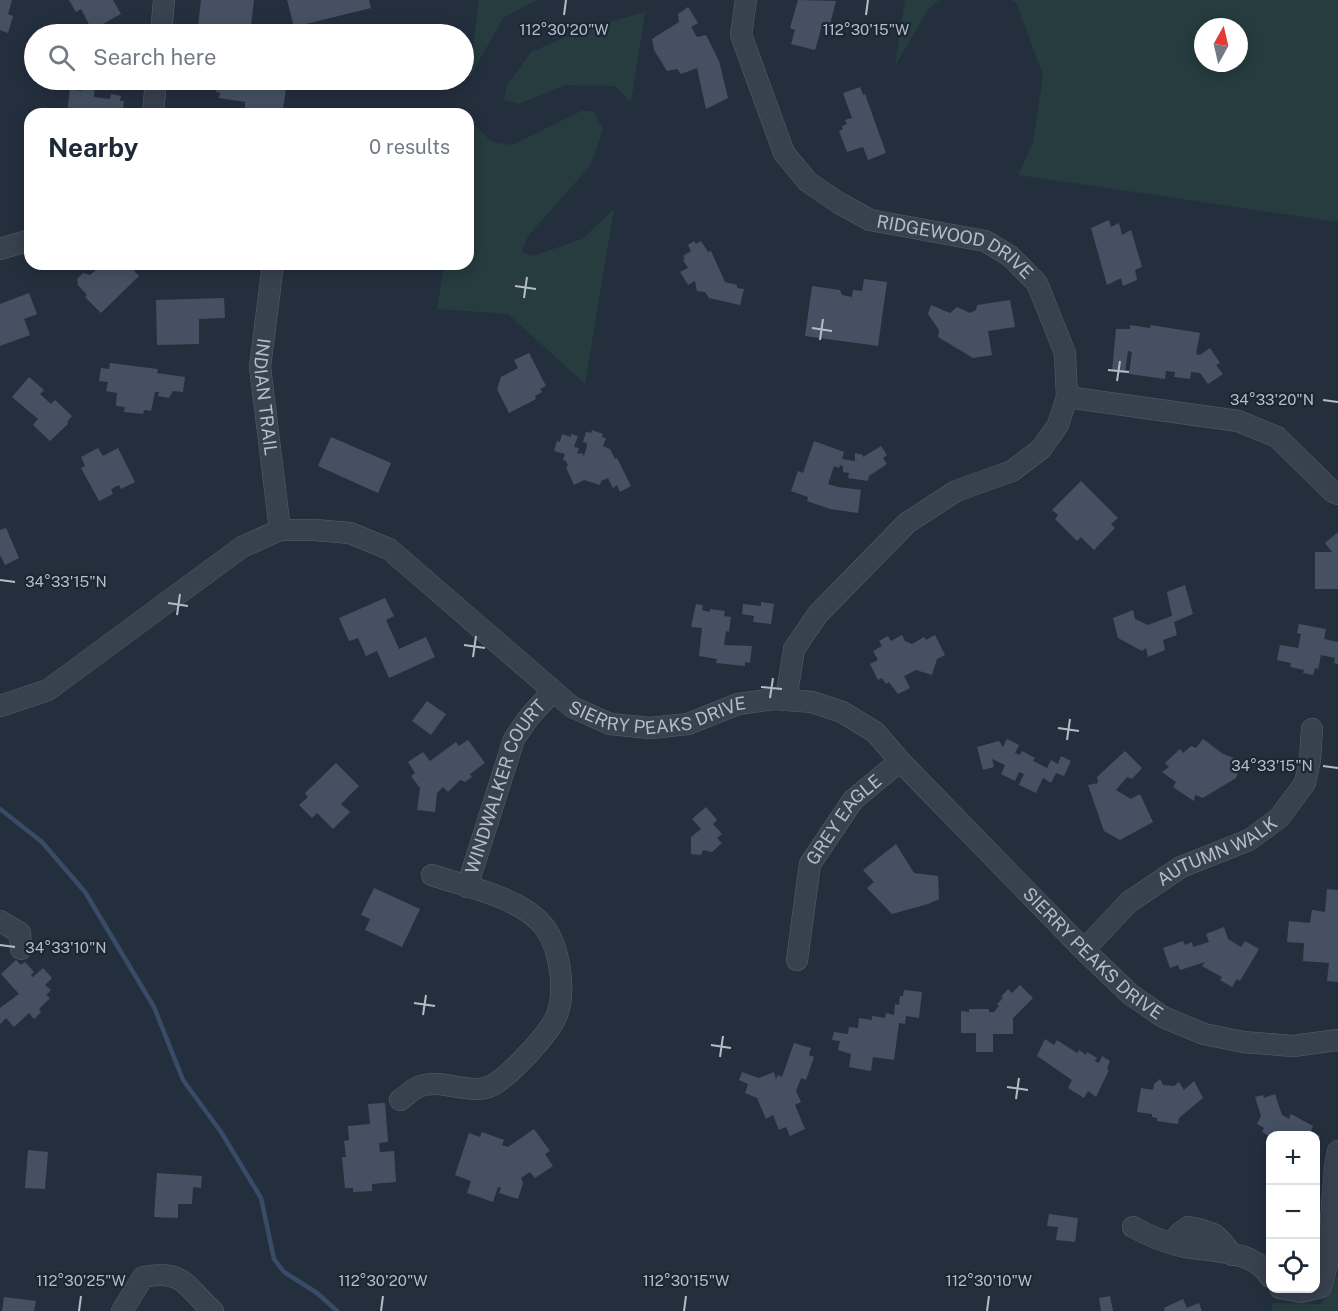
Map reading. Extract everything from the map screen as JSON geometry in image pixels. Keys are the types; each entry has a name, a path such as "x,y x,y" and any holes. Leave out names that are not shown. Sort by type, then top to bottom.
{"street":[{"path":"162,24 164,0"},
{"name":"RIDGEWOOD DRIVE","path":"746,0 741,35 784,153 808,182 870,220 985,241 1010,256 1037,283 1065,353 1067,397 1058,425 1041,449 1012,471 956,491 907,523 818,614 794,650 786,700"},
{"path":"154,108 155,90"},
{"path":"0,249 24,242"},
{"name":"INDIAN TRAIL","path":"272,270 260,367 280,530"},
{"path":"1067,397 1238,421 1277,437 1338,495"},
{"name":"SIERRY PEAKS DRIVE","path":"0,706 48,690 242,547 280,530 350,533 389,549 572,707 610,724 650,728 688,724 738,704 774,699 812,702 842,712 875,732 900,761 1084,950 1130,994 1163,1017 1204,1034 1243,1042 1293,1046 1338,1040"},
{"name":"WINDWALKER COURT","path":"467,887 514,739 530,716 553,691"},
{"name":"AUTUMN WALK","path":"1084,950 1129,902 1181,867 1249,840 1279,818 1305,783 1310,760 1312,729"},
{"name":"GREY EAGLE","path":"797,960 810,864 853,801 900,761"},
{"path":"400,1101 419,1087 424,1086 481,1088 491,1085 520,1063 546,1033 557,1016 561,1004 562,990 555,948 547,930 535,917 501,899 432,875"},
{"path":"0,921 20,933 21,949"},
{"path":"1320,1287 1334,1249 1338,1151"},
{"path":"1133,1227 1155,1239 1248,1257 1266,1270"},
{"path":"122,1311 143,1277 162,1274 184,1281 213,1311"}],"green space":[{"path":"479,0 537,0 503,18 474,70 474,40"},
{"path":"905,0 939,0 929,8 895,66"},
{"path":"1011,0 1338,0 1338,222 1018,175 1033,143 1043,75 1016,2"},
{"path":"645,12 631,102 615,86 565,85 519,104 504,100 507,85 531,52 584,29"},
{"path":"581,111 594,111 603,130 590,166 528,236 522,252 533,256 582,239 614,209 585,384 508,314 437,309 443,270 474,270 474,125 492,142 512,145"},
{"path":"1338,1275 1338,1311 1271,1311 1273,1303 1321,1304"}],"building":[{"path":"0,0 12,0 8,14 13,16 8,33 0,30"},
{"path":"69,0 113,0 121,14 103,24 89,24 81,9 76,12"},
{"path":"201,0 254,0 251,24 198,24"},
{"path":"287,0 369,0 371,8 306,24 293,24"},
{"path":"798,0 836,1 830,24 823,22 815,50 791,44 795,30 790,28"},
{"path":"688,7 698,23 691,27 697,37 706,35 719,61 728,98 706,109 697,68 681,74 677,69 667,71 654,50 652,39 679,22 678,14"},
{"path":"860,87 863,95 865,94 886,153 868,160 863,147 847,152 839,131 847,124 845,120 852,118 843,93"},
{"path":"70,90 95,90 94,97 110,99 111,94 121,96 120,101 124,101 123,108 68,108"},
{"path":"216,90 286,90 283,108 245,108 245,102 219,98 220,93"},
{"path":"1109,220 1111,227 1119,223 1122,235 1131,230 1142,267 1135,270 1137,280 1123,286 1121,278 1107,285 1091,228"},
{"path":"694,241 696,244 701,241 708,252 711,251 725,282 744,289 740,305 709,298 705,292 697,291 695,281 688,285 680,272 688,268 683,256 691,251 688,245"},
{"path":"96,270 134,270 139,276 101,313 85,297 87,295 78,285 77,279 83,273 90,275"},
{"path":"864,279 887,282 878,346 805,336 812,286 840,290 842,295 852,297 853,290 862,291"},
{"path":"29,293 37,314 24,319 30,335 0,346 0,304"},
{"path":"224,298 225,318 199,319 199,344 157,345 156,300"},
{"path":"1010,300 1015,327 988,331 992,355 973,358 938,337 939,330 928,314 931,305 950,313 957,307 970,313 976,310 977,305"},
{"path":"1130,325 1150,328 1151,325 1200,333 1196,354 1200,355 1210,348 1220,363 1216,365 1223,374 1208,384 1200,373 1191,372 1190,379 1174,377 1175,372 1166,371 1165,379 1129,374 1132,352 1128,351 1125,373 1112,371 1116,329 1130,329"},
{"path":"529,353 546,386 540,389 542,392 535,396 536,399 509,413 497,389 501,377 518,368 514,360"},
{"path":"110,363 158,369 157,373 185,377 183,392 173,391 169,398 158,396 159,392 155,392 151,411 144,410 143,414 124,412 125,407 116,406 117,393 106,391 108,382 99,381 101,368 109,369"},
{"path":"29,377 44,390 40,394 51,404 55,400 72,416 68,424 50,441 33,425 38,419 12,397"},
{"path":"592,430 603,434 602,437 606,438 603,446 610,449 615,459 617,458 631,486 620,492 617,485 613,488 608,478 601,481 600,485 584,480 574,485 566,467 568,466 566,461 563,460 565,454 554,451 557,441 560,442 562,434 571,437 571,434 578,436 574,447 579,448 577,454 582,453 584,456 587,443 583,442 586,432 591,433"},
{"path":"331,437 391,463 378,493 318,466"},
{"path":"814,441 844,452 842,459 855,461 855,453 863,457 881,446 887,455 883,458 887,464 869,476 868,481 848,478 849,473 843,472 843,466 840,465 839,468 834,466 828,484 861,490 858,513 830,509 807,501 808,497 791,491 798,471 803,473"},
{"path":"98,448 103,456 118,448 135,482 121,489 119,485 111,489 113,494 99,501 81,468 85,466 81,457"},
{"path":"1081,481 1118,518 1111,524 1115,528 1094,550 1081,537 1077,541 1055,519 1058,515 1052,510"},
{"path":"6,528 19,558 5,565 0,555 0,530"},
{"path":"1338,532 1338,589 1315,589 1315,552 1332,552 1325,543"},
{"path":"1185,585 1193,614 1174,622 1177,635 1163,640 1165,650 1148,657 1146,648 1142,651 1118,638 1113,618 1133,610 1135,619 1148,625 1172,616 1167,592"},
{"path":"385,598 394,616 386,620 399,649 426,637 435,657 389,678 377,651 366,656 358,638 349,641 339,618"},
{"path":"761,602 774,604 771,624 753,622 754,616 742,614 743,604 761,606"},
{"path":"696,604 703,605 702,610 710,612 710,609 725,611 724,616 731,617 724,645 752,646 750,663 745,662 745,666 716,663 717,659 699,656 702,628 691,627"},
{"path":"1299,624 1326,629 1324,639 1338,642 1338,664 1334,663 1335,658 1321,655 1318,669 1315,668 1313,675 1290,667 1291,663 1277,660 1280,645 1298,648 1301,634 1297,633"},
{"path":"902,635 905,641 912,644 924,637 926,640 935,635 945,655 937,659 932,675 916,670 904,676 910,688 898,694 889,682 886,684 882,678 878,680 870,664 878,660 873,651 882,646 879,641 888,636 891,641"},
{"path":"427,701 446,714 431,735 412,721"},
{"path":"1007,739 1019,745 1015,753 1020,755 1022,751 1035,758 1033,761 1047,768 1051,760 1058,764 1061,756 1071,761 1064,776 1056,773 1051,783 1043,778 1036,793 1019,785 1024,774 1019,772 1015,781 1001,774 1005,765 992,759 994,767 983,770 977,747 999,741 1003,747"},
{"path":"1203,739 1223,754 1242,761 1236,778 1203,798 1195,795 1194,801 1173,787 1176,782 1162,772 1169,767 1165,763 1180,749 1183,753 1191,746 1196,748"},
{"path":"468,740 485,763 470,774 472,777 465,782 460,780 448,792 443,787 437,793 435,812 417,810 420,788 411,776 415,773 408,762 423,752 430,761 456,742 459,746"},
{"path":"1125,751 1142,768 1132,779 1127,777 1116,790 1131,799 1140,794 1153,822 1120,840 1104,831 1088,785 1098,783 1097,777"},
{"path":"336,763 359,786 341,804 350,812 333,829 317,813 312,818 299,805 308,797 305,793"},
{"path":"706,807 717,820 713,824 722,834 717,838 722,843 712,852 703,850 701,855 691,854 691,837 701,829 692,819"},
{"path":"896,844 914,873 938,876 939,899 892,914 867,888 874,882 863,870"},
{"path":"374,888 420,909 402,947 365,930 370,919 361,915"},
{"path":"1327,889 1338,890 1338,982 1327,981 1329,963 1303,961 1304,943 1287,942 1289,921 1310,923 1312,910 1325,912"},
{"path":"1224,927 1228,939 1241,947 1245,941 1259,949 1240,981 1237,979 1232,987 1220,980 1222,977 1202,966 1205,962 1180,970 1178,965 1170,968 1163,948 1183,941 1185,945 1192,942 1193,947 1209,942 1206,934"},
{"path":"16,960 21,965 25,962 34,972 31,975 33,977 43,968 52,978 45,985 51,990 46,995 50,998 39,1009 41,1012 34,1019 29,1013 14,1027 6,1018 0,1024 0,1008 19,994 1,974"},
{"path":"1020,985 1033,998 1013,1018 1013,1034 993,1034 993,1052 976,1052 976,1033 961,1033 961,1011 989,1009 989,1012 994,1012 999,1006 997,1004 1003,998 1001,997 1008,989 1012,993"},
{"path":"904,990 922,992 919,1018 906,1016 905,1024 899,1023 894,1060 873,1057 871,1071 849,1067 851,1054 838,1050 840,1041 832,1040 834,1032 848,1034 849,1027 858,1028 859,1018 872,1020 872,1016 885,1018 886,1013 894,1015 895,1004 899,1005 900,996 903,996"},
{"path":"1045,1039 1054,1045 1057,1040 1077,1053 1079,1050 1086,1055 1087,1052 1097,1058 1095,1061 1099,1063 1102,1056 1110,1061 1107,1069 1109,1070 1096,1097 1088,1091 1084,1098 1068,1088 1072,1080 1037,1056"},
{"path":"794,1043 811,1048 809,1055 814,1057 806,1080 801,1078 796,1091 801,1102 795,1105 805,1129 790,1136 786,1127 779,1130 773,1115 766,1119 757,1098 745,1093 748,1084 739,1080 742,1072 759,1078 774,1072 776,1079 778,1075 782,1077"},
{"path":"1160,1079 1163,1085 1174,1086 1179,1082 1184,1090 1194,1081 1203,1098 1179,1118 1178,1124 1157,1121 1152,1114 1137,1112 1141,1088 1153,1090 1154,1084"},
{"path":"1275,1094 1282,1115 1289,1119 1291,1114 1313,1126 1311,1131 1266,1131 1266,1134 1262,1132 1264,1128 1257,1124 1261,1116 1255,1097 1263,1095 1264,1098"},
{"path":"385,1103 388,1142 379,1143 380,1152 394,1151 396,1182 372,1184 372,1191 353,1192 353,1188 345,1188 342,1157 346,1157 344,1141 349,1140 348,1126 370,1124 368,1104"},
{"path":"534,1129 550,1151 545,1154 553,1166 535,1178 530,1172 521,1178 523,1183 518,1199 499,1193 501,1188 498,1187 493,1202 467,1193 471,1181 455,1175 469,1133 480,1137 482,1132 504,1140 502,1145 508,1147"},
{"path":"28,1150 48,1152 45,1189 25,1188"},
{"path":"157,1173 202,1176 201,1188 193,1187 192,1204 178,1204 178,1218 154,1217"},
{"path":"1049,1214 1078,1218 1075,1242 1056,1240 1058,1227 1047,1226"},
{"path":"1110,1296 1113,1311 1101,1311 1099,1298"},
{"path":"4,1297 36,1301 34,1311 2,1311"},
{"path":"1183,1299 1187,1308 1199,1303 1202,1311 1165,1311 1164,1308"}],"waterway":[{"path":"0,809 42,842 85,892 154,1007 183,1080 221,1132 261,1198 274,1259 284,1272 317,1293 337,1311"}]}
